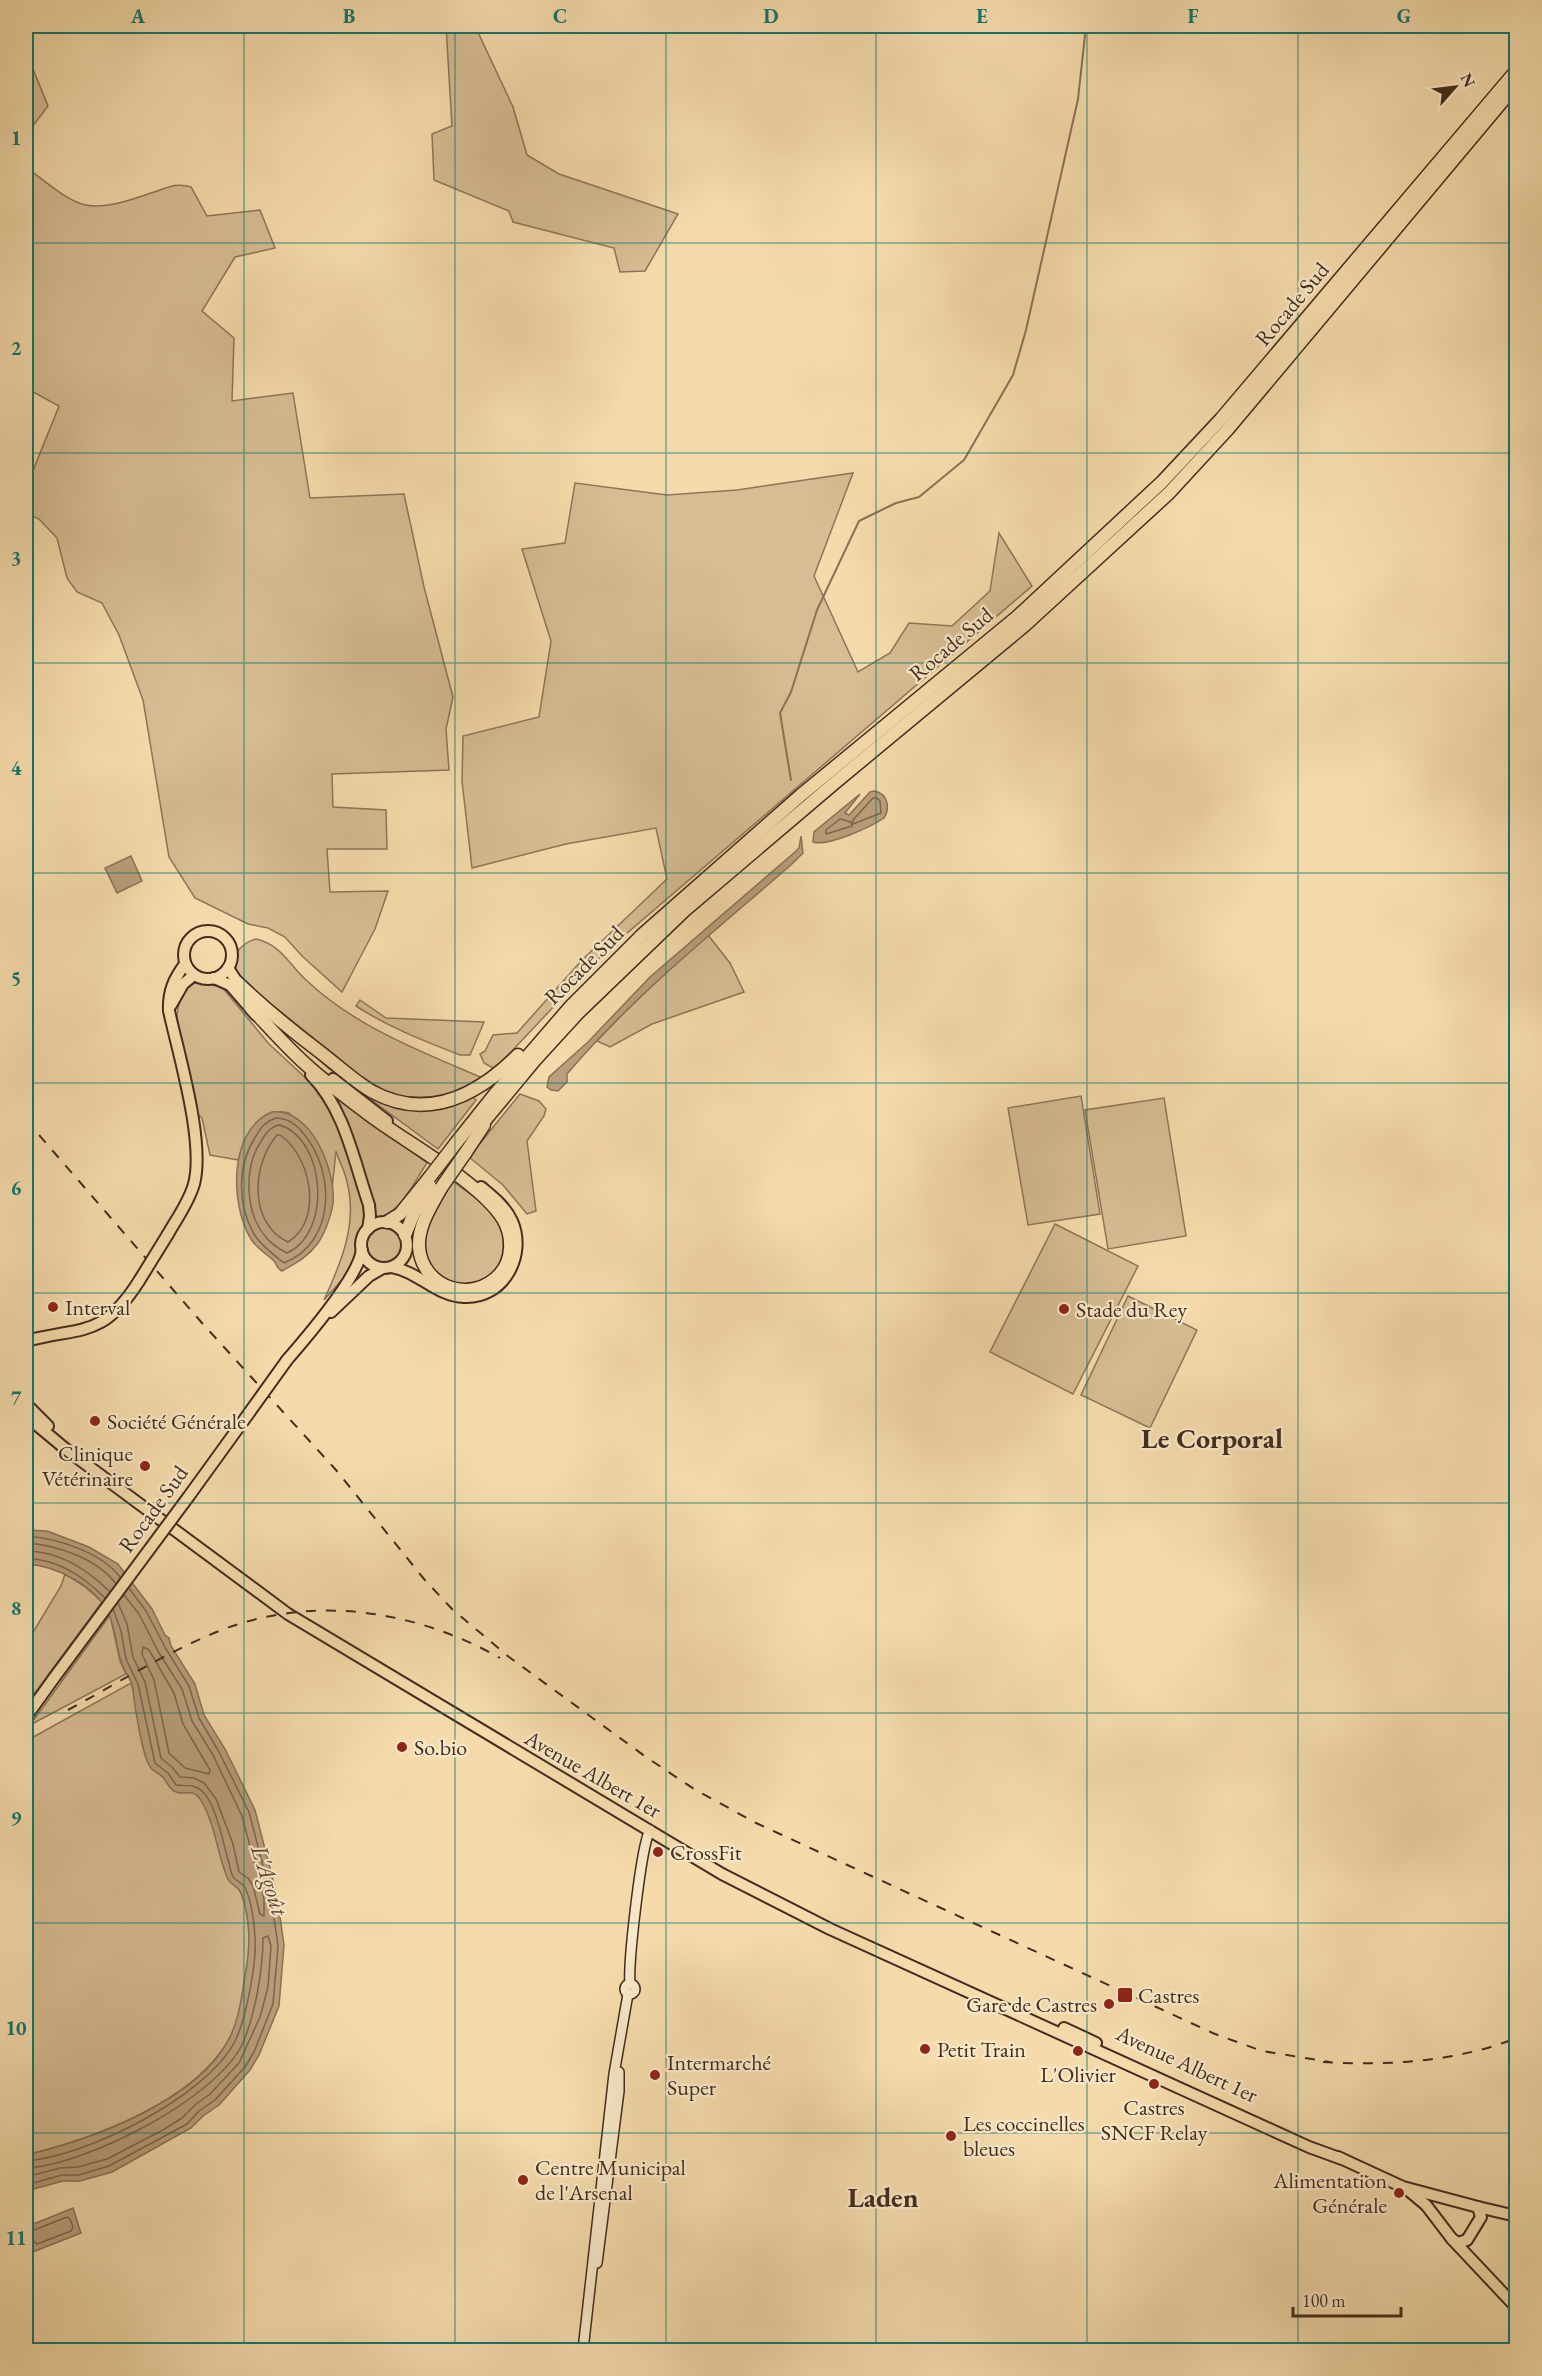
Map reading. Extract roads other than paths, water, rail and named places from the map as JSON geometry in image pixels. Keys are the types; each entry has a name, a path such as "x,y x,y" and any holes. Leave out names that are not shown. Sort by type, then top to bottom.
{"highway":[{"name":"Rocade Sud","path":"405,1235 414,1213 435,1183 536,1046 571,1006 642,936 801,795 1017,617 1162,482 1221,419 1516,70"},
{"name":"Rocade Sud","path":"461,1148 586,1005 684,911 1024,626 1169,493 1228,429 1516,85"},
{"path":"237,982 264,1008 358,1082 381,1096 407,1104 445,1102 483,1087 560,1013 571,1006"},
{"path":"252,1010 308,1067 373,1118 472,1187 495,1208 508,1230 511,1243 510,1253 502,1272 485,1286 474,1290 451,1289 441,1285 425,1268 421,1257 420,1235 435,1183"},
{"name":"Rocade Sud","path":"387,1222 400,1214 435,1183"}],"main road":[{"path":"214,978 228,968 231,959 229,946 222,937 212,932 201,933 191,939 184,950 185,964 194,975 201,978 214,978 230,985 282,1046 318,1083 332,1102 369,1205 368,1229 362,1242 362,1250 367,1260 387,1268 408,1272 444,1293 466,1298 490,1291 502,1281 516,1259 516,1234 500,1204 470,1178 395,1126 310,1062 257,1008 228,968"},
{"path":"28,1339 84,1330 109,1319 126,1302 168,1234 194,1184 196,1137 169,1011 168,994 176,976 185,964"},
{"path":"169,1011 183,984 194,975"},
{"path":"368,1229 373,1225 387,1222 401,1228 405,1235 407,1250 404,1257 387,1268"},
{"name":"Rocade Sud","path":"316,1327 356,1269 362,1250"},
{"name":"Rocade Sud","path":"26,1717 287,1360 316,1327 369,1276 387,1268"},
{"path":"26,1404 97,1472"},
{"path":"26,1416 97,1472"},
{"name":"Avenue Albert 1er","path":"97,1472 288,1614 722,1874 776,1902 1013,2011 1058,2025 1403,2187 1451,2199"},
{"path":"583,2350 614,2074 629,1989 629,1960 645,1847 651,1830"},
{"name":"Avenue Albert 1er","path":"1403,2187 1426,2205 1437,2219"},
{"path":"1516,2216 1451,2199 1441,2207 1437,2219 1452,2239 1516,2307"},
{"path":"1452,2239 1458,2243 1467,2240 1480,2217 1478,2206"}],"water":[{"path":"874,791 885,798 887,809 884,818 860,831 838,839 820,843 813,842 814,832 860,794 845,813 849,815 870,792"},
{"path":"801,836 803,853 792,864 675,965 619,1017 567,1074 567,1082 558,1091 547,1087 549,1077 588,1042 650,977 795,852 799,848"},
{"path":"131,856 142,881 117,893 105,868"},
{"path":"272,1112 286,1113 299,1120 310,1131 326,1159 333,1190 331,1214 321,1239 306,1256 282,1271 251,1239 244,1225 237,1189 240,1151 247,1135 258,1121"},
{"name":"L'Agoût","path":"26,1530 47,1531 89,1547 118,1564 152,1609 165,1635 169,1638 171,1646 195,1684 204,1715 225,1749 255,1810 277,1896 284,1945 279,2006 259,2055 250,2070 219,2105 191,2128 112,2172 80,2181 63,2181 26,2191 26,2155 80,2139 140,2115 193,2082 214,2061 229,2039 237,2019 246,1971 249,1937 245,1904 238,1888 227,1877 211,1822 203,1804 193,1793 174,1791 149,1765 140,1733 133,1687 122,1664 112,1622 104,1606 86,1587 63,1573 26,1564"},
{"path":"73,2208 81,2233 33,2252 26,2241 26,2227"}],"waterway":[{"path":"791,780 780,713 791,692 817,610 859,521 896,503 919,497 964,460 1013,375 1026,330 1078,99 1086,26"}],"railway":[{"path":"26,1120 202,1323 336,1470 424,1579 452,1609 509,1657 646,1757 694,1789 756,1823 1215,2034 1262,2051 1330,2062"},
{"path":"68,1710 206,1636 261,1618 296,1612 366,1613 401,1619 435,1629 500,1658"},
{"path":"1323,2062 1396,2062 1446,2057 1516,2038"}],"place":[{"name":"Interval","path":"53,1307"},
{"name":"Stade du Rey","path":"1064,1309"},
{"name":"Société Générale","path":"95,1421"},
{"name":"Clinique Vétérinaire","path":"145,1466"},
{"name":"So.bio","path":"402,1747"},
{"name":"CrossFit","path":"658,1852"},
{"name":"Castres","path":"1125,1995"},
{"name":"Gare de Castres","path":"1109,2004"},
{"name":"Petit Train","path":"925,2049"},
{"name":"L'Olivier","path":"1078,2051"},
{"name":"Intermarché Super","path":"655,2075"},
{"name":"Castres SNCF Relay","path":"1154,2084"},
{"name":"Les coccinelles bleues","path":"951,2136"},
{"name":"Centre Municipal de l'Arsenal","path":"523,2180"},
{"name":"Alimentation Générale","path":"1399,2193"}],"district":[{"name":"Le Corporal","path":"1212,1438"},
{"name":"Laden","path":"883,2197"}]}
